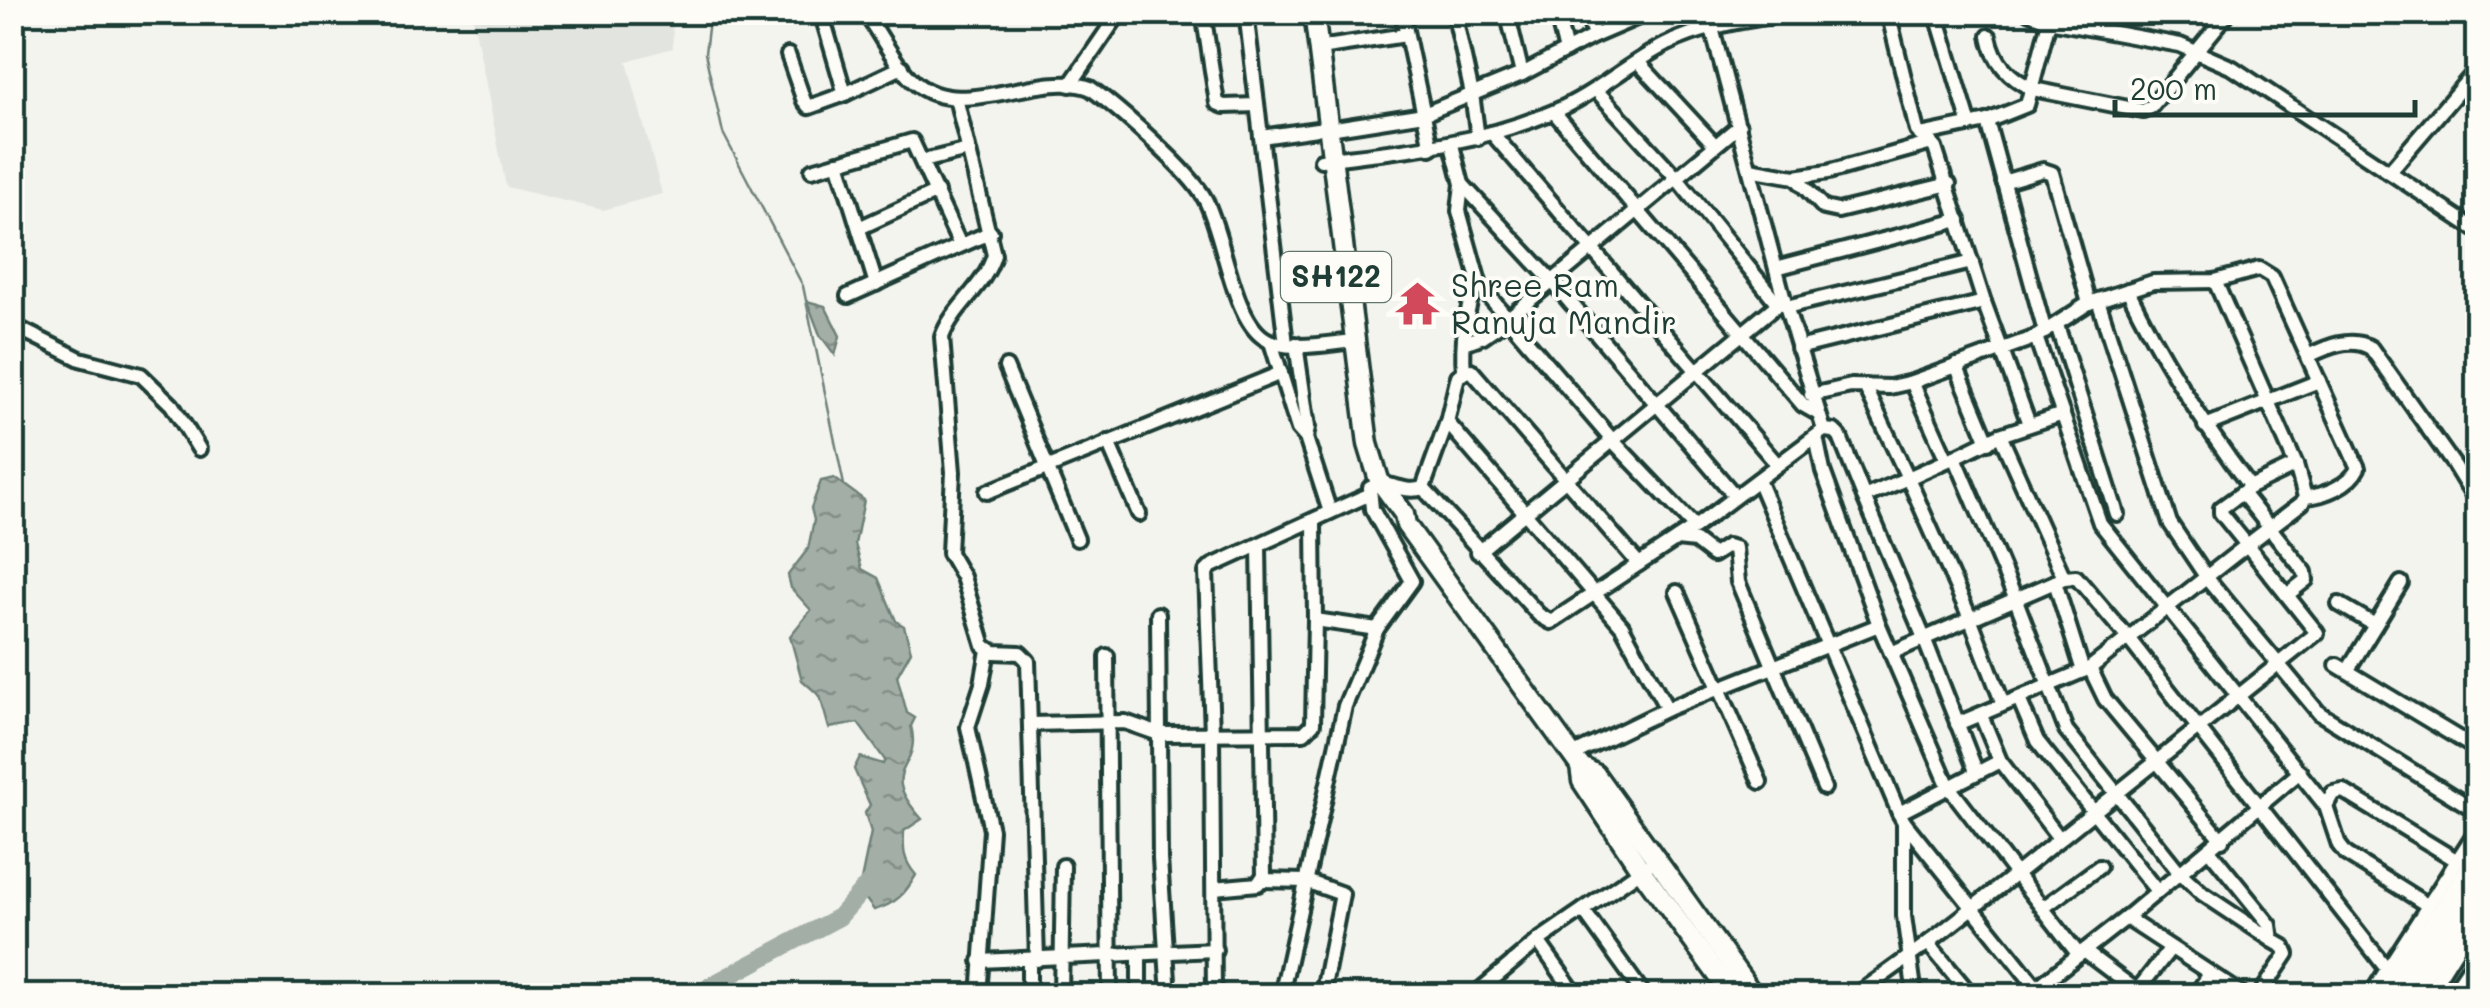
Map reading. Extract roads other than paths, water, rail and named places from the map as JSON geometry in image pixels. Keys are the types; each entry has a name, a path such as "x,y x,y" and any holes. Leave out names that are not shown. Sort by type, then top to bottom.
{"highway":[{"path":"2388,996 2467,858"},
{"path":"2408,996 2478,888"}],"main road":[{"name":"SH122","path":"1302,12 1323,129"},
{"name":"SH122","path":"1314,12 1358,455 1373,488 1396,520 1406,525 1576,761 1595,774 1733,996"},
{"name":"SH122","path":"1649,864 1754,996"}],"street":[{"path":"821,12 845,94"},
{"path":"864,12 902,67 930,93 956,98 1081,85 1099,94 1195,183 1210,208 1234,288 1253,328 1284,343 1349,342"},
{"path":"1070,85 1120,12"},
{"path":"1203,12 1217,103 1257,105"},
{"path":"1246,12 1284,343 1308,427 1306,438"},
{"path":"1402,12 1430,148"},
{"path":"1454,12 1485,136 1593,246 1777,464"},
{"path":"1507,12 1522,74"},
{"path":"1556,12 1566,51"},
{"path":"1588,12 1594,36"},
{"path":"1326,159 1430,148 1485,136 1554,112 1670,43 1712,28 1799,12"},
{"path":"1888,12 1926,139 1949,184 1984,302 2029,424"},
{"path":"1936,12 1970,125"},
{"path":"2028,12 2048,22 2066,19 2196,50 2233,68 2478,231"},
{"path":"1261,137 1424,114 1522,74 1643,13"},
{"path":"1714,13 1712,28 1783,304 1818,413 1823,471 1879,625 1948,787 2082,953 2136,993 2170,949"},
{"path":"1989,36 1992,52 2013,79 2033,89 2142,111 2151,106 2227,13"},
{"path":"1750,169 1795,177 1828,172 2024,108 2033,89 2048,22"},
{"path":"1318,48 1406,35"},
{"path":"788,56 806,105 814,106 902,67"},
{"path":"1638,62 1714,144"},
{"path":"2389,172 2478,68"},
{"path":"1596,90 1783,304"},
{"path":"956,98 994,246 992,262 948,322 942,346 953,472 949,554 963,577 981,640 988,650 968,727 992,830 979,996"},
{"path":"1554,112 1807,409 1818,413"},
{"path":"1987,120 2046,331 2063,414 2100,523 2326,806 2339,846 2427,905"},
{"path":"1464,343 1506,320 1739,126"},
{"path":"812,170 909,141 923,161 960,245"},
{"path":"1452,144 1462,184 1459,211 1477,279 1506,320 1612,440 1695,526"},
{"path":"923,161 968,150"},
{"path":"838,162 876,284"},
{"path":"2003,182 2042,170 2052,174 2170,523 2207,578 2320,713 2478,812"},
{"path":"1795,177 1830,211 1949,184"},
{"path":"1462,184 1736,496"},
{"path":"860,228 937,192"},
{"path":"1776,268 1959,220"},
{"path":"848,296 991,232"},
{"path":"1478,552 1783,304 1972,262"},
{"path":"1811,395 1912,382 2046,331 2094,301 2160,280 2215,281 2260,269 2272,277 2358,468 2354,476 2326,494 2305,498"},
{"path":"1464,371 1470,298 1477,279"},
{"path":"1957,724 2086,670 2268,526 2302,504 2305,498 2296,466 2215,281"},
{"path":"2128,290 2161,357 2268,526 2306,572 2306,580 2287,595"},
{"path":"1798,348 1984,302"},
{"path":"12,325 80,359 140,375 172,406 199,449"},
{"path":"2046,331 2117,514"},
{"path":"1284,343 1281,373 1330,512"},
{"path":"2308,356 2335,345 2356,343 2371,348 2478,504"},
{"path":"1006,366 1077,539"},
{"path":"1956,366 2060,580 2086,670 2222,840"},
{"path":"1422,488 1458,376 1464,371"},
{"path":"1464,371 1476,374 1639,564"},
{"path":"987,492 1281,373"},
{"path":"2205,426 2319,381"},
{"path":"1912,382 2016,600 2066,730 2180,874 2284,947 2287,954 2258,996"},
{"path":"1865,386 1971,620 2003,704"},
{"path":"1864,497 1994,438 2063,414"},
{"path":"1446,422 1597,594 1628,636 1667,709"},
{"path":"1422,488 1545,620 1558,620 1820,434 1834,432 1840,437 1976,771"},
{"path":"1108,442 1139,514"},
{"path":"1856,996 2016,874 2317,633 2221,513 2224,504 2246,490 2296,466"},
{"path":"1758,480 1901,817 2037,993 2300,772"},
{"path":"1214,996 1206,572 1314,522 1373,488 1422,488"},
{"path":"1281,996 1345,706 1377,629 1412,581 1377,519 1373,488"},
{"path":"1030,724 1132,723 1159,734 1304,733 1314,724 1314,522"},
{"path":"1677,538 1695,541 1714,554 1727,546 1735,548 1738,582 1824,788"},
{"path":"1259,546 1262,880"},
{"path":"1891,653 2060,580 2076,577 2387,969"},
{"path":"2400,583 2375,625 2342,668 2478,750"},
{"path":"1676,592 1760,782"},
{"path":"2338,604 2375,625"},
{"path":"1158,614 1164,952 1169,996"},
{"path":"1315,620 1377,629"},
{"path":"1576,761 1667,709 1879,625"},
{"path":"988,650 1026,656 1033,960 1029,996"},
{"path":"1107,656 1110,994 1139,994 1139,954"},
{"path":"2019,699 2037,741 2157,891"},
{"path":"1981,715 2000,761 2060,838"},
{"path":"1901,817 1976,771 2000,761"},
{"path":"2326,806 2333,793 2342,791 2467,858"},
{"path":"1901,817 1904,907 1916,996"},
{"path":"2370,996 2427,905 2467,858 2478,828"},
{"path":"2209,850 2270,925 2272,940"},
{"path":"1473,996 1538,942 1649,864"},
{"path":"1061,996 1063,866"},
{"path":"2043,908 2099,867"},
{"path":"1214,888 1258,884 1262,880 1306,880 1342,894 1325,980"},
{"path":"1583,910 1644,996"},
{"path":"2426,996 2478,915"},
{"path":"2126,918 2245,996"},
{"path":"1538,942 1576,996"},
{"path":"1928,943 1972,996"},
{"path":"980,961 1215,950"},
{"path":"2436,980 2456,994 2478,954"},
{"path":"2195,996 2210,974"}],"water":[{"path":"807,301 825,306 840,336 835,355 820,335"},
{"path":"834,478 864,500 855,544 862,569 878,578 896,621 904,626 911,651 897,676 907,713 915,718 911,726 911,752 901,778 908,802 922,819 904,831 905,854 916,875 899,897 874,910 859,890 871,832 865,813 870,805 854,769 860,757 883,764 885,760 858,723 829,728 820,696 802,680 790,636 811,610 791,588 788,575 808,549 814,520 811,508 821,481"}],"waterway":[{"path":"710,12 705,53 723,133 803,286 844,485"},
{"path":"716,996 710,986 839,917 875,876"}],"place":[{"name":"Shree Ram Ranuja Mandir","path":"1418,304"}]}
